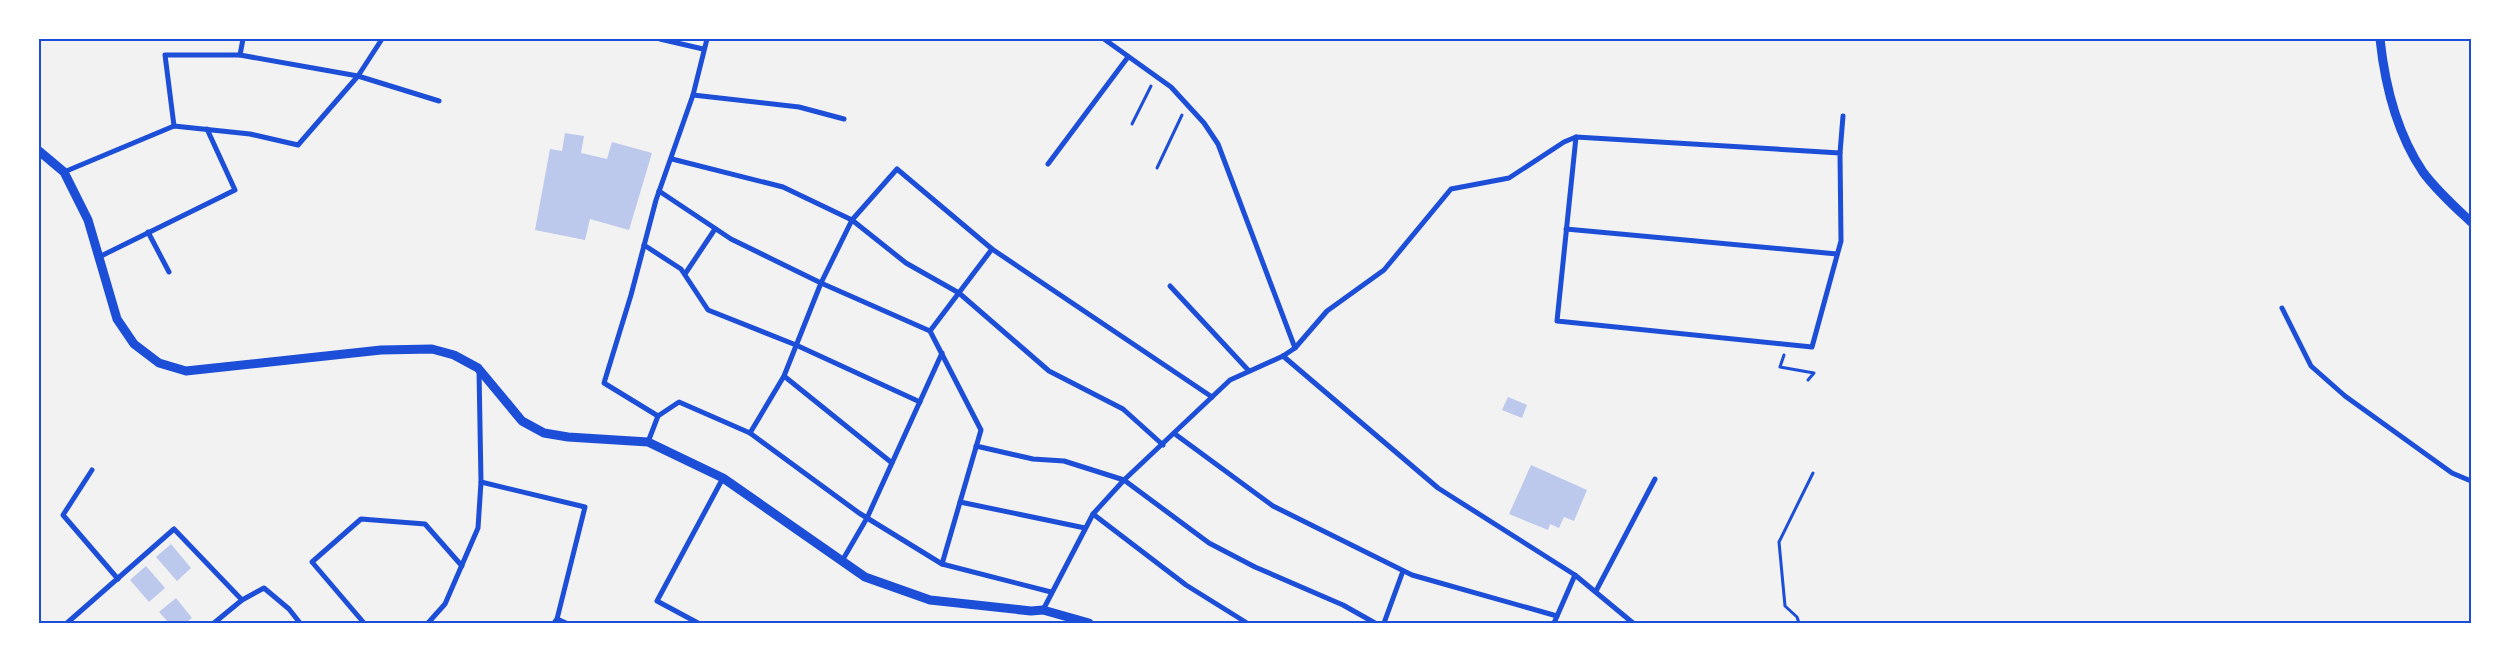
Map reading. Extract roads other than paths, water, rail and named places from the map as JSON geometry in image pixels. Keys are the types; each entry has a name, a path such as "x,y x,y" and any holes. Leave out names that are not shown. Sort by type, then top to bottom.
{"street":[{"path":"240,55 243,39"},
{"path":"64,172 174,126 250,134 298,145 358,76 382,39"},
{"path":"660,39 703,49"},
{"path":"658,416 604,383 659,191 693,95 707,39"},
{"path":"1104,39 1171,87 1204,123 1218,144 1295,348"},
{"path":"2380,39 2383,70 2394,113 2407,142 2424,173 2471,222"},
{"path":"174,126 165,55 240,55 358,76 439,101"},
{"path":"1048,164 1128,57"},
{"path":"693,95 799,107 844,119"},
{"path":"1576,137 1557,321 1812,347 1842,241 1840,153 1843,116"},
{"path":"98,257 235,190 207,130"},
{"path":"1043,610 1093,514 1124,480 1230,380 1283,356 1295,348 1327,311 1384,270 1451,189 1510,178 1564,142 1576,137 1840,153"},
{"path":"39,151 64,172 88,220 117,319 134,344 159,363 186,371 381,350 432,349 454,355 478,368 522,421 544,433 568,437 648,442 723,478 865,577 930,600 1030,611 1043,610 1089,623"},
{"path":"672,158 783,187 852,220 906,263 959,293 1048,371 1123,409 1163,445"},
{"path":"750,433 784,376 821,283 852,220 897,169 992,249 1212,397"},
{"path":"659,191 731,239 821,283 930,331 981,430 942,564"},
{"path":"685,274 716,229"},
{"path":"1566,229 1837,254"},
{"path":"148,232 169,272"},
{"path":"644,245 681,269 708,310 796,345 920,402"},
{"path":"930,331 992,249"},
{"path":"1170,286 1250,371"},
{"path":"2282,308 2311,366 2344,396 2452,472 2471,481"},
{"path":"842,561 867,518 942,353"},
{"path":"1283,356 1438,488 1575,575 1596,590 1633,623"},
{"path":"428,623 445,604 478,528 481,482 478,368"},
{"path":"784,376 892,462"},
{"path":"648,442 658,416 679,402 750,433 867,518 942,564 1052,592"},
{"path":"1174,434 1272,506 1412,575 1557,616"},
{"path":"976,446 1033,459 1064,460 1124,480 1209,543 1254,567 1343,605 1375,623"},
{"path":"92,470 63,514 118,579"},
{"path":"698,623 657,601 723,478"},
{"path":"1596,590 1655,479"},
{"path":"481,482 585,507 555,621 566,623"},
{"path":"960,502 1085,528"},
{"path":"1093,514 1186,585 1247,623"},
{"path":"364,623 312,562 361,519 425,524 462,566"},
{"path":"68,623 174,529 242,600"},
{"path":"1384,623 1403,570"},
{"path":"1554,623 1575,575"},
{"path":"214,623 242,600 264,588 289,609 300,623"}]}
